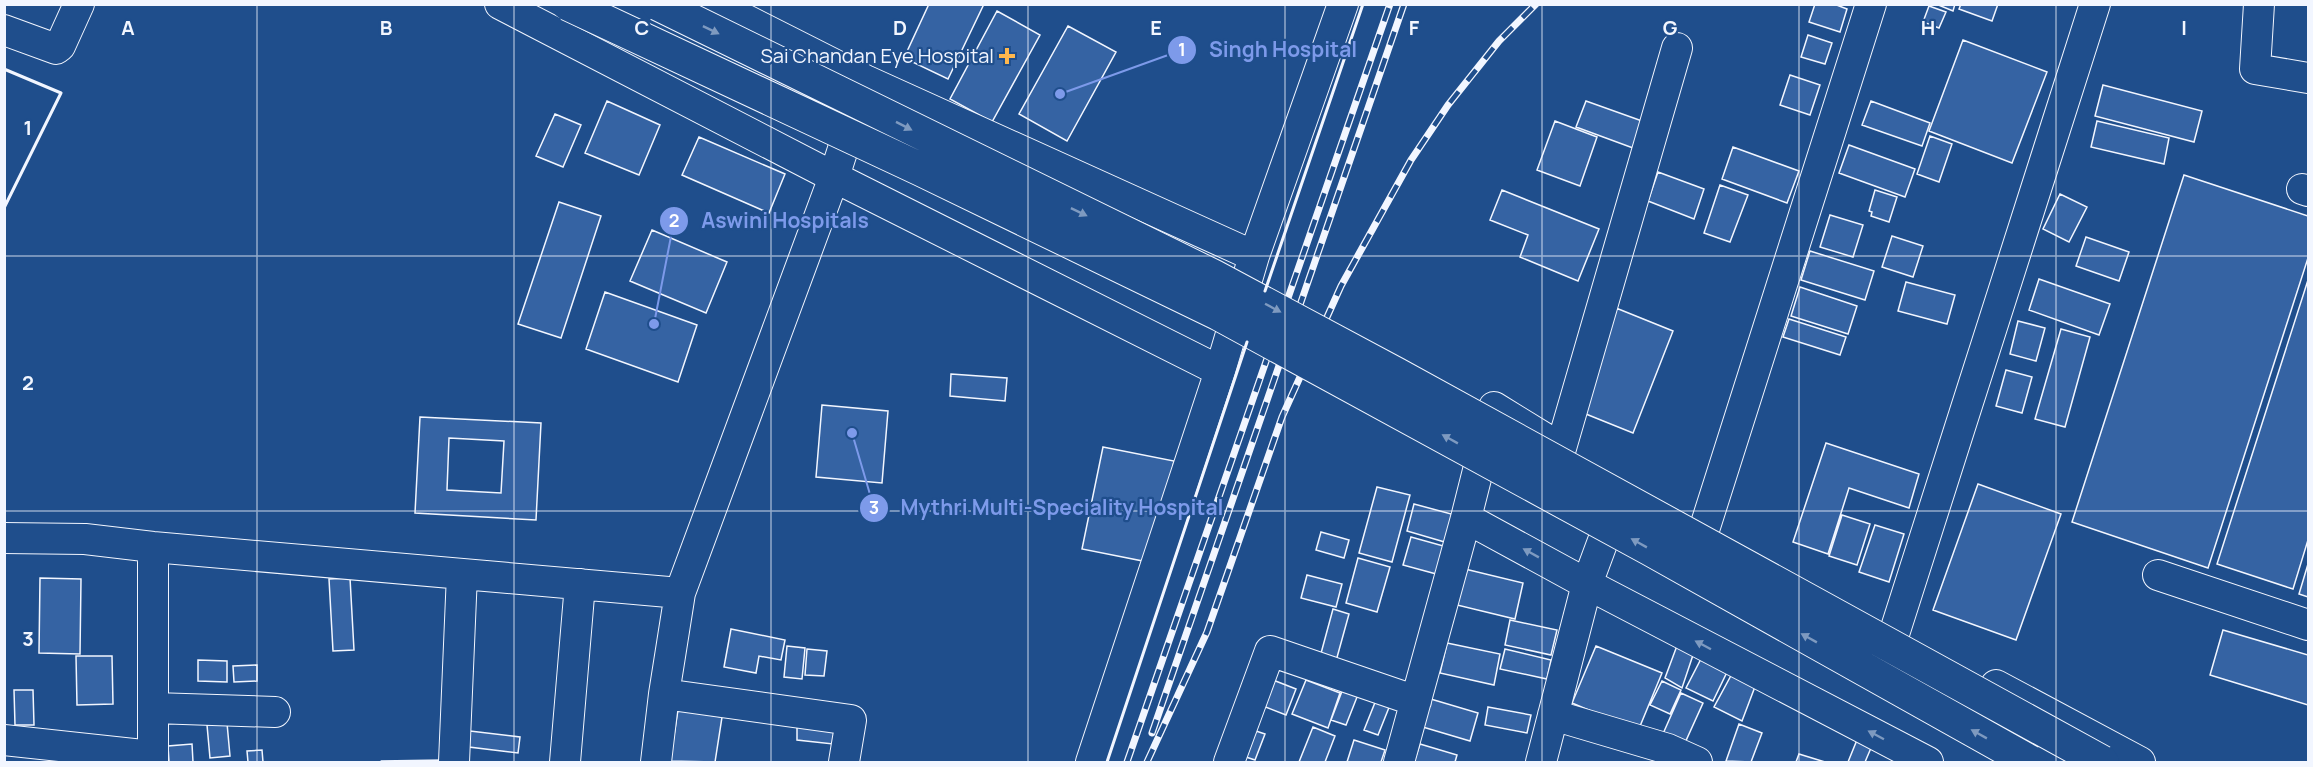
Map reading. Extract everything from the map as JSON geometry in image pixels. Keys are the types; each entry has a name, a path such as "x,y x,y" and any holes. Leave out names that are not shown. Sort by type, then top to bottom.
{"main road":[{"path":"568,4 920,169 1219,314 1660,554 2030,762"},
{"path":"658,4 1213,276 2102,762"}],"street":[{"path":"4,30 56,49 60,46 79,4"},
{"path":"500,4 834,177 1220,371"},
{"path":"715,4 865,80 1254,256"},
{"path":"1091,762 1220,371 1254,256 1343,4"},
{"path":"1704,530 1870,4"},
{"path":"1895,631 2096,4"},
{"path":"2259,4 2254,69 2308,78"},
{"path":"1561,448 1677,48"},
{"path":"656,762 664,694 681,593 834,177 865,80"},
{"path":"1399,762 1494,407 1624,486 1704,530 2140,762"},
{"path":"1541,762 1587,584 1624,486"},
{"path":"1466,518 1924,761"},
{"path":"4,538 85,539 153,547 681,593"},
{"path":"4,740 153,759 153,547"},
{"path":"454,762 462,574"},
{"path":"2158,574 2308,625"},
{"path":"565,762 580,584"},
{"path":"1232,762 1270,651 1416,701"},
{"path":"664,694 851,720 844,762"},
{"path":"154,708 274,712"},
{"path":"1553,715 1666,756 1697,762"}],"building":[{"path":"929,4 984,4 948,79 904,58"},
{"path":"1815,4 1834,4 1847,9 1840,32 1809,22"},
{"path":"1936,4 1955,4 1953,11"},
{"path":"1961,4 1998,4 1992,21 1959,9"},
{"path":"1929,6 1946,12 1939,28 1923,22"},
{"path":"997,11 1040,35 992,122 950,99"},
{"path":"1068,26 1116,52 1067,141 1019,114"},
{"path":"1808,35 1832,43 1825,64 1801,57"},
{"path":"1963,40 2047,72 2012,163 1929,131"},
{"path":"1790,75 1820,85 1810,115 1780,105"},
{"path":"2103,85 2202,111 2194,142 2095,116"},
{"path":"607,101 660,125 639,175 585,153"},
{"path":"1586,101 1642,121 1633,148 1576,127"},
{"path":"1871,101 1930,123 1922,146 1862,125"},
{"path":"555,114 581,125 563,167 536,156"},
{"path":"1555,121 1597,137 1580,186 1537,170"},
{"path":"2097,121 2169,138 2164,164 2091,147"},
{"path":"1930,136 1952,144 1939,182 1917,174"},
{"path":"699,137 785,174 769,213 682,175"},
{"path":"1849,145 1915,169 1905,197 1839,173"},
{"path":"1733,147 1799,171 1787,203 1722,179"},
{"path":"1658,172 1704,189 1694,219 1648,201"},
{"path":"2184,175 2308,216 2308,258 2208,568 2072,522"},
{"path":"1720,185 1748,195 1730,242 1704,233"},
{"path":"1502,190 1599,229 1578,281 1520,257 1528,235 1490,220"},
{"path":"1875,190 1897,197 1889,222 1871,216 1872,212 1869,211"},
{"path":"2060,194 2087,207 2069,242 2043,229"},
{"path":"559,202 601,216 561,338 518,324"},
{"path":"1830,215 1863,225 1853,257 1820,247"},
{"path":"652,230 727,262 706,313 630,281"},
{"path":"1892,236 1923,246 1913,277 1882,267"},
{"path":"2086,237 2129,252 2119,281 2076,266"},
{"path":"1810,251 1874,271 1865,300 1801,280"},
{"path":"2039,279 2110,304 2099,335 2029,310"},
{"path":"2308,280 2308,540 2293,589 2217,564"},
{"path":"1906,282 1955,295 1947,324 1898,311"},
{"path":"1800,287 1857,306 1848,334 1791,316"},
{"path":"605,292 697,325 678,382 586,349"},
{"path":"1616,308 1673,331 1633,433 1576,410"},
{"path":"1789,319 1846,337 1840,355 1783,337"},
{"path":"2018,321 2045,328 2036,361 2010,354"},
{"path":"2061,329 2090,337 2065,427 2035,419"},
{"path":"2006,370 2032,377 2022,413 1996,406"},
{"path":"951,374 1007,378 1005,401 950,396"},
{"path":"822,405 888,411 882,483 816,477"},
{"path":"420,417 541,423 536,520 415,513","holes":["449,438 504,441 501,493 447,490"]},
{"path":"1826,443 1919,474 1909,508 1849,488 1828,554 1793,542"},
{"path":"1103,447 1174,461 1153,563 1082,549"},
{"path":"1978,484 2061,514 2016,640 1933,610"},
{"path":"1377,487 1410,495 1392,562 1359,553"},
{"path":"1414,504 1455,515 1448,543 1407,531"},
{"path":"1842,515 1870,524 1857,565 1829,556"},
{"path":"1875,525 1904,534 1889,582 1859,572"},
{"path":"1321,532 1349,540 1344,558 1316,550"},
{"path":"1411,537 1447,547 1440,575 1403,565"},
{"path":"1358,558 1390,567 1377,612 1346,603"},
{"path":"2308,564 2308,597 2299,594"},
{"path":"1465,569 1523,583 1515,619 1457,605"},
{"path":"1307,575 1342,584 1336,607 1301,598"},
{"path":"40,578 81,579 80,654 39,653"},
{"path":"350,578 354,650 333,651 329,579"},
{"path":"1333,609 1349,614 1336,661 1320,657"},
{"path":"1510,620 1557,630 1551,655 1505,645"},
{"path":"731,629 785,640 781,660 759,656 756,673 724,667"},
{"path":"2223,630 2308,655 2308,705 2210,675"},
{"path":"1447,643 1500,654 1494,685 1440,673"},
{"path":"1678,643 1694,652 1682,688 1665,678"},
{"path":"787,646 805,648 802,679 784,677"},
{"path":"1596,646 1662,673 1638,731 1572,703"},
{"path":"807,649 827,651 824,676 805,675"},
{"path":"1505,649 1551,660 1547,679 1500,669"},
{"path":"1704,653 1729,668 1713,701 1686,688"},
{"path":"76,656 112,656 113,704 77,705"},
{"path":"198,660 227,661 227,682 198,681"},
{"path":"257,665 257,681 234,682 233,666"},
{"path":"1734,670 1756,684 1742,721 1714,707"},
{"path":"1273,680 1296,689 1286,715 1263,706"},
{"path":"1306,680 1340,693 1328,728 1292,714"},
{"path":"1662,681 1681,690 1670,714 1650,705"},
{"path":"1344,686 1359,692 1346,725 1331,720"},
{"path":"14,690 33,690 34,725 15,725"},
{"path":"1681,693 1703,703 1684,745 1662,736"},
{"path":"1424,697 1478,713 1470,741 1416,725"},
{"path":"1376,700 1390,705 1378,735 1364,730"},
{"path":"1488,707 1531,715 1527,733 1485,725"},
{"path":"678,710 722,717 715,762 670,761"},
{"path":"227,723 230,756 210,758 207,725"},
{"path":"1739,724 1762,733 1751,762 1726,761"},
{"path":"797,726 834,729 833,744 797,740"},
{"path":"1313,727 1335,736 1325,762 1299,762"},
{"path":"1250,729 1265,734 1255,760 1240,755"},
{"path":"470,731 520,737 518,753 469,747"},
{"path":"1859,735 1874,741 1865,762 1848,762"},
{"path":"1354,740 1385,750 1381,762 1347,762"},
{"path":"192,744 193,762 169,762 168,746"},
{"path":"1420,744 1457,755 1455,762 1414,762"},
{"path":"262,750 263,762 248,762 247,751"},
{"path":"1799,754 1825,762 1796,762"},
{"path":"443,760 443,762 382,761"}],"railway":[{"path":"1127,762 1390,4"},
{"path":"1152,733 1404,4"},
{"path":"1147,762 1207,632 1282,417 1341,286 1411,160 1448,105 1499,41 1536,4"}],"wall":[{"path":"1265,291 1363,4"},
{"path":"4,69 61,93 4,208"},
{"path":"1107,762 1247,342"}],"place":[{"name":"Sai Chandan Eye Hospital","path":"1007,56"},
{"name":"Singh Hospital","path":"1060,94"},
{"name":"Aswini Hospitals","path":"654,324"},
{"name":"Mythri Multi-Speciality Hospital","path":"852,433"}]}
